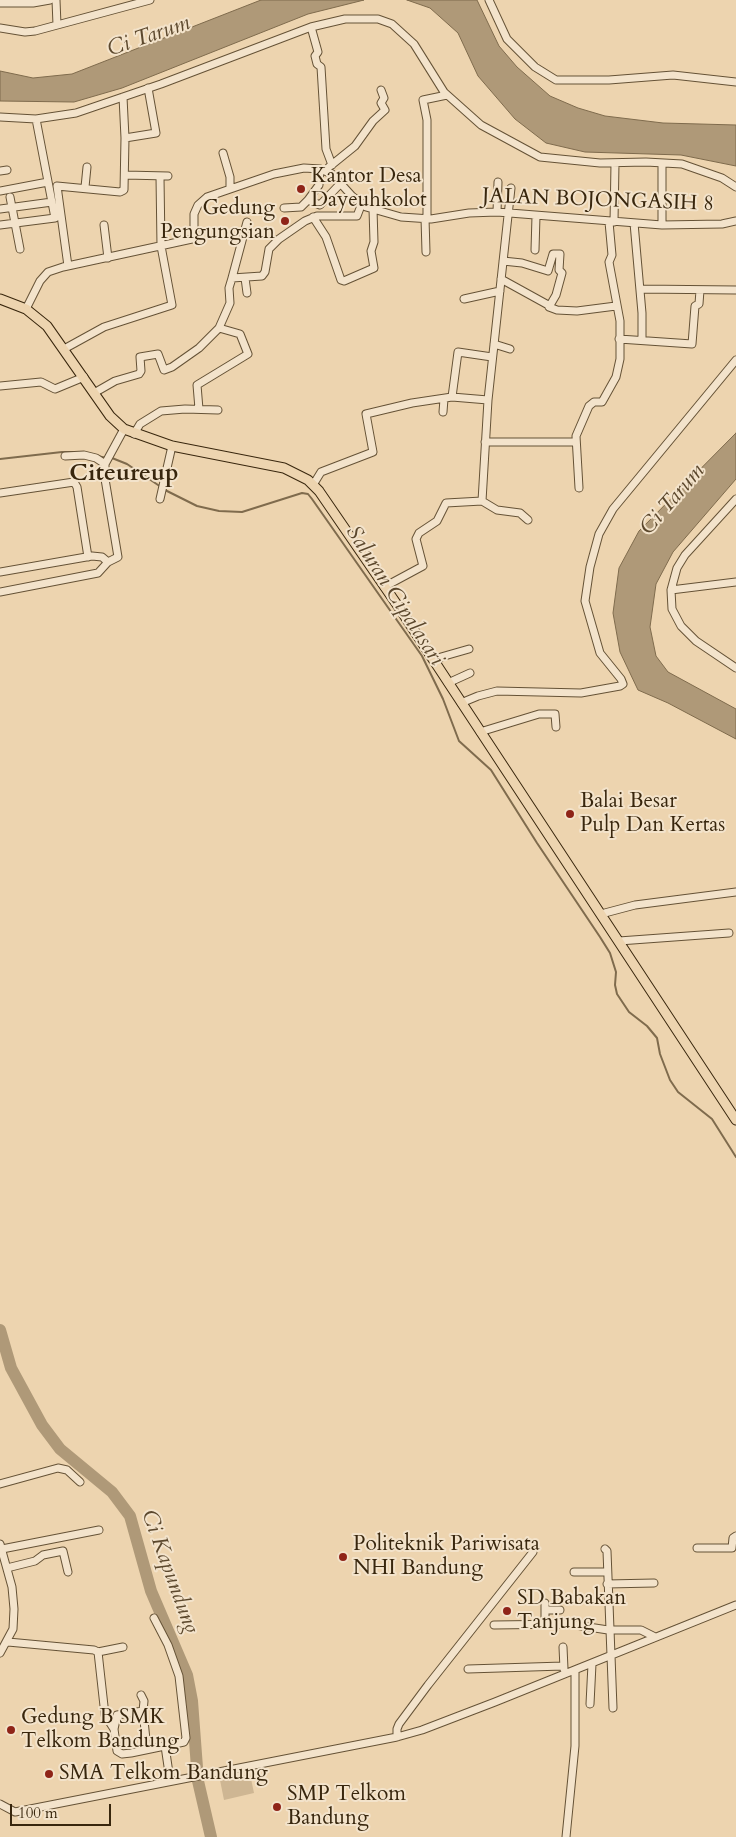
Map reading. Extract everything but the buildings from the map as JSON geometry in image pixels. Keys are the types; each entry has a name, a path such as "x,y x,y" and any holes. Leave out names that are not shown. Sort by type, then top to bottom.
{"main road":[{"path":"0,300 26,309 47,326 110,416 124,429 172,446 284,468 313,484 328,503 435,663 736,1120"}],"street":[{"path":"0,3 33,3 50,0"},
{"path":"56,0 57,25"},
{"path":"0,28 25,32 150,0"},
{"path":"489,0 507,39 534,67 556,80 610,80 676,75 736,82"},
{"path":"0,117 36,119 76,113 311,27 346,18 378,19 392,24 414,44 447,95 481,125 540,157 615,163 682,164 704,170 736,187"},
{"path":"311,27 318,52 315,56 317,64 322,67 326,149 332,164"},
{"path":"125,138 156,133 148,88"},
{"path":"26,309 40,281 48,272 193,238 194,214 198,205 207,197 230,188 289,171 322,170 332,164 354,146 373,121 385,110 381,103 384,97 381,90"},
{"path":"426,252 427,120 423,100 447,95"},
{"path":"68,266 57,186 122,191 125,175 123,97"},
{"path":"0,225 55,218 36,119"},
{"path":"223,153 230,177 230,188"},
{"path":"580,488 576,436 581,420 589,406 594,402 602,402 616,376 620,359 620,321 609,262 612,255 611,222 615,163"},
{"path":"662,163 662,225"},
{"path":"85,187 87,167"},
{"path":"284,208 301,208 318,185 322,170"},
{"name":"JALAN BOJONGASIH 8","path":"322,170 332,174 362,203 373,210 401,218 426,218 497,212 634,224 722,224 736,222"},
{"path":"125,175 168,176"},
{"path":"64,349 104,327 172,305 161,246 160,176"},
{"path":"0,191 48,182"},
{"path":"497,212 498,182"},
{"path":"308,200 320,205 341,183"},
{"path":"482,500 488,400 511,188"},
{"path":"10,197 14,207 20,249"},
{"path":"0,209 52,202"},
{"path":"232,278 245,278 264,274 269,249 279,239 305,221 313,217 325,215 357,216 362,203"},
{"path":"301,208 305,221"},
{"path":"313,217 326,237 341,280 344,281 374,268 371,251 374,242 373,210"},
{"path":"535,250 536,216"},
{"path":"94,393 108,384 139,374 141,371 140,357 159,354 164,370 172,367 207,341 218,328 230,303 229,288 247,222"},
{"path":"634,224 640,289 642,340"},
{"path":"104,225 108,258"},
{"path":"503,261 522,263 548,271 553,254 561,254 559,270 562,273 556,295 550,306"},
{"path":"245,278 247,293"},
{"path":"501,279 557,310 560,308 577,311 616,306"},
{"path":"640,289 736,290"},
{"path":"619,339 692,344 695,306 700,302 700,290"},
{"path":"464,299 500,291"},
{"path":"199,410 196,385 248,353 240,334 218,328"},
{"path":"494,344 510,349"},
{"path":"452,397 458,352 492,357"},
{"path":"461,703 497,691 581,693 621,686 622,680 598,649 585,598 598,534 613,509 736,360"},
{"path":"0,386 40,382 55,389 84,377"},
{"path":"313,484 321,472 372,452 366,414 412,403 452,397 488,400"},
{"path":"443,412 444,399"},
{"path":"134,434 140,424 161,411 170,409 218,410"},
{"path":"0,592 95,574 108,562 118,557 105,479 107,461 124,429"},
{"path":"485,442 576,442"},
{"path":"162,492 172,446"},
{"path":"65,456 84,455 107,461"},
{"path":"0,493 74,482 77,487 88,557"},
{"path":"736,499 685,556 677,568 671,590 672,608 680,626 696,640 736,668"},
{"path":"384,587 424,566 416,539 419,533 437,522 445,504 482,500 497,510 520,513 528,520"},
{"path":"0,572 98,556 108,562"},
{"path":"671,590 736,582"},
{"path":"435,663 441,656 469,649"},
{"path":"448,683 470,672"},
{"path":"480,732 539,714 555,714 556,727"},
{"path":"600,914 635,905 736,892"},
{"path":"619,941 729,933"},
{"path":"0,1484 58,1468 67,1470 80,1482"},
{"path":"0,1653 8,1642 13,1629 14,1609 1,1546 99,1530"},
{"path":"697,1548 732,1548 733,1538 736,1536"},
{"path":"7,1568 35,1561 43,1555 63,1551 68,1572"},
{"path":"397,1737 396,1729 399,1724 533,1552"},
{"path":"606,1552 613,1708"},
{"path":"574,1572 607,1572"},
{"path":"607,1584 654,1583"},
{"path":"0,1804 16,1812 170,1780 193,1778 397,1737 422,1730 592,1664 736,1605"},
{"path":"545,1624 546,1607 560,1610"},
{"path":"98,1652 105,1715 114,1729 117,1751 119,1753 184,1742 186,1738 179,1676 171,1651 154,1618"},
{"path":"494,1625 569,1624 608,1630 641,1630 654,1638"},
{"path":"8,1642 94,1650 98,1652 123,1647"},
{"path":"562,1647 563,1666 566,1674"},
{"path":"590,1704 592,1664"},
{"path":"468,1669 563,1666"},
{"path":"566,1837 574,1746 575,1670"},
{"path":"141,1695 144,1700 143,1711 147,1749"},
{"path":"114,1729 119,1714 143,1711"},
{"path":"165,1746 170,1780"}],"shaded area":[{"path":"250,1774 254,1793 224,1800 220,1780"}],"water":[{"path":"261,0 364,0 308,14 122,88 74,102 0,101 0,71 33,78 72,74"},
{"path":"407,0 477,0 499,46 517,67 550,96 578,108 605,116 663,123 736,125 736,166 681,155 585,152 546,143 515,119 478,76 458,33 430,8"},
{"name":"Ci Tarum","path":"736,433 736,479 673,552 656,584 650,627 656,656 668,672 736,709 736,739 668,703 638,690 620,652 613,613 619,568 639,531"}],"waterway":[{"name":"Saluran Cipalasari","path":"0,459 73,452"},
{"name":"Saluran Cipalasari","path":"97,456 107,458"},
{"name":"Saluran Cipalasari","path":"112,458 127,464 161,487"},
{"name":"Saluran Cipalasari","path":"165,490 197,506 219,511 242,512 302,493 308,494 422,656 443,699 459,741 491,770 610,953 616,972 615,985 617,994 629,1012 647,1026 657,1038 660,1054 670,1080 678,1092 712,1119 736,1157"},
{"name":"Ci Kapundung","path":"0,1330 11,1368 42,1425 60,1449 112,1492 130,1516 151,1591 187,1675 192,1701 198,1781 211,1837"}],"place":[{"name":"Kantor Desa Dayeuhkolot","path":"301,189"},
{"name":"Gedung Pengungsian","path":"285,221"},
{"name":"Balai Besar Pulp Dan Kertas","path":"570,814"},
{"name":"Politeknik Pariwisata NHI Bandung","path":"343,1557"},
{"name":"SD Babakan Tanjung","path":"507,1611"},
{"name":"Gedung B SMK Telkom Bandung","path":"11,1730"},
{"name":"SMA Telkom Bandung","path":"49,1774"},
{"name":"SMP Telkom Bandung","path":"277,1807"}],"district":[{"name":"Citeureup","path":"124,474"}]}
